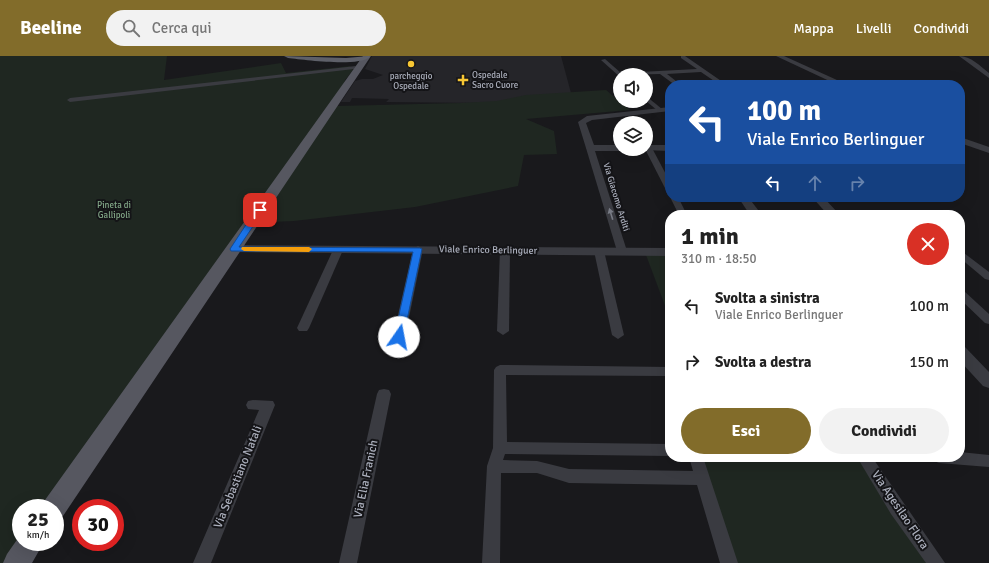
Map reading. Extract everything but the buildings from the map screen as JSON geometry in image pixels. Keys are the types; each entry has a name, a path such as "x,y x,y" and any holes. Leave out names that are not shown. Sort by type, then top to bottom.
{"highway":[{"path":"288,56 308,58 336,57 355,60 365,56"},
{"path":"336,57 349,63 355,68"}],"main road":[{"path":"60,499 234,249 355,68 365,56"},
{"path":"16,563 25,551"}],"street":[{"path":"779,56 833,80"},
{"path":"961,56 971,61 989,76"},
{"path":"683,57 717,80"},
{"path":"603,60 613,69"},
{"path":"70,100 355,68"},
{"path":"653,73 703,70"},
{"path":"662,72 672,80"},
{"path":"653,104 660,110"},
{"path":"613,148 590,148 582,124 586,119 665,110"},
{"path":"965,142 989,150"},
{"name":"Via Giacomo Arditi","path":"590,148 622,251"},
{"path":"653,148 665,148"},
{"path":"651,156 665,181"},
{"path":"822,202 829,210"},
{"name":"Viale Enrico Berlinguer","path":"234,249 418,249 665,252"},
{"path":"399,337 418,249"},
{"path":"303,328 338,250"},
{"path":"503,331 505,250"},
{"path":"599,251 618,336"},
{"path":"965,256 989,277"},
{"path":"965,298 989,320"},
{"path":"965,356 989,382"},
{"path":"491,563 494,466 500,448 500,370 665,371"},
{"name":"Via Elia Franich","path":"348,563 384,394"},
{"name":"Via Sebastiano Natali","path":"202,563 268,405 253,405"},
{"path":"500,448 665,450"},
{"path":"965,459 989,461"},
{"path":"698,462 729,563"},
{"name":"Via Agesilao Flora","path":"867,462 897,509 936,563"},
{"path":"494,466 537,467 569,476 703,478"}],"shaded area":[{"name":"Ospedale Sacro Cuore","path":"372,56 561,56 574,104 386,102 389,99 352,98 350,102 341,102 355,81 362,79 373,79 383,75 365,69"}],"green space":[{"name":"Pineta di Gallipoli","path":"0,56 167,56 164,80 281,63 286,73 350,66 353,70 345,80 337,106 497,101 526,95 606,90 613,96 613,108 628,108 630,110 526,119 554,131 557,154 524,155 518,186 415,207 294,221 245,223 50,499 12,499 12,551 14,551 5,563 0,563"},
{"path":"646,255 665,255 665,306"},
{"path":"703,462 862,462 929,563 735,563"}],"slow traffic":[{"path":"244,249 309,249"}],"place":[{"name":"parcheggio Ospedale","path":"411,64"},
{"name":"Ospedale Sacro Cuore","path":"463,80"}],"route":[{"path":"260,210 234,249 418,249 399,337"}]}
